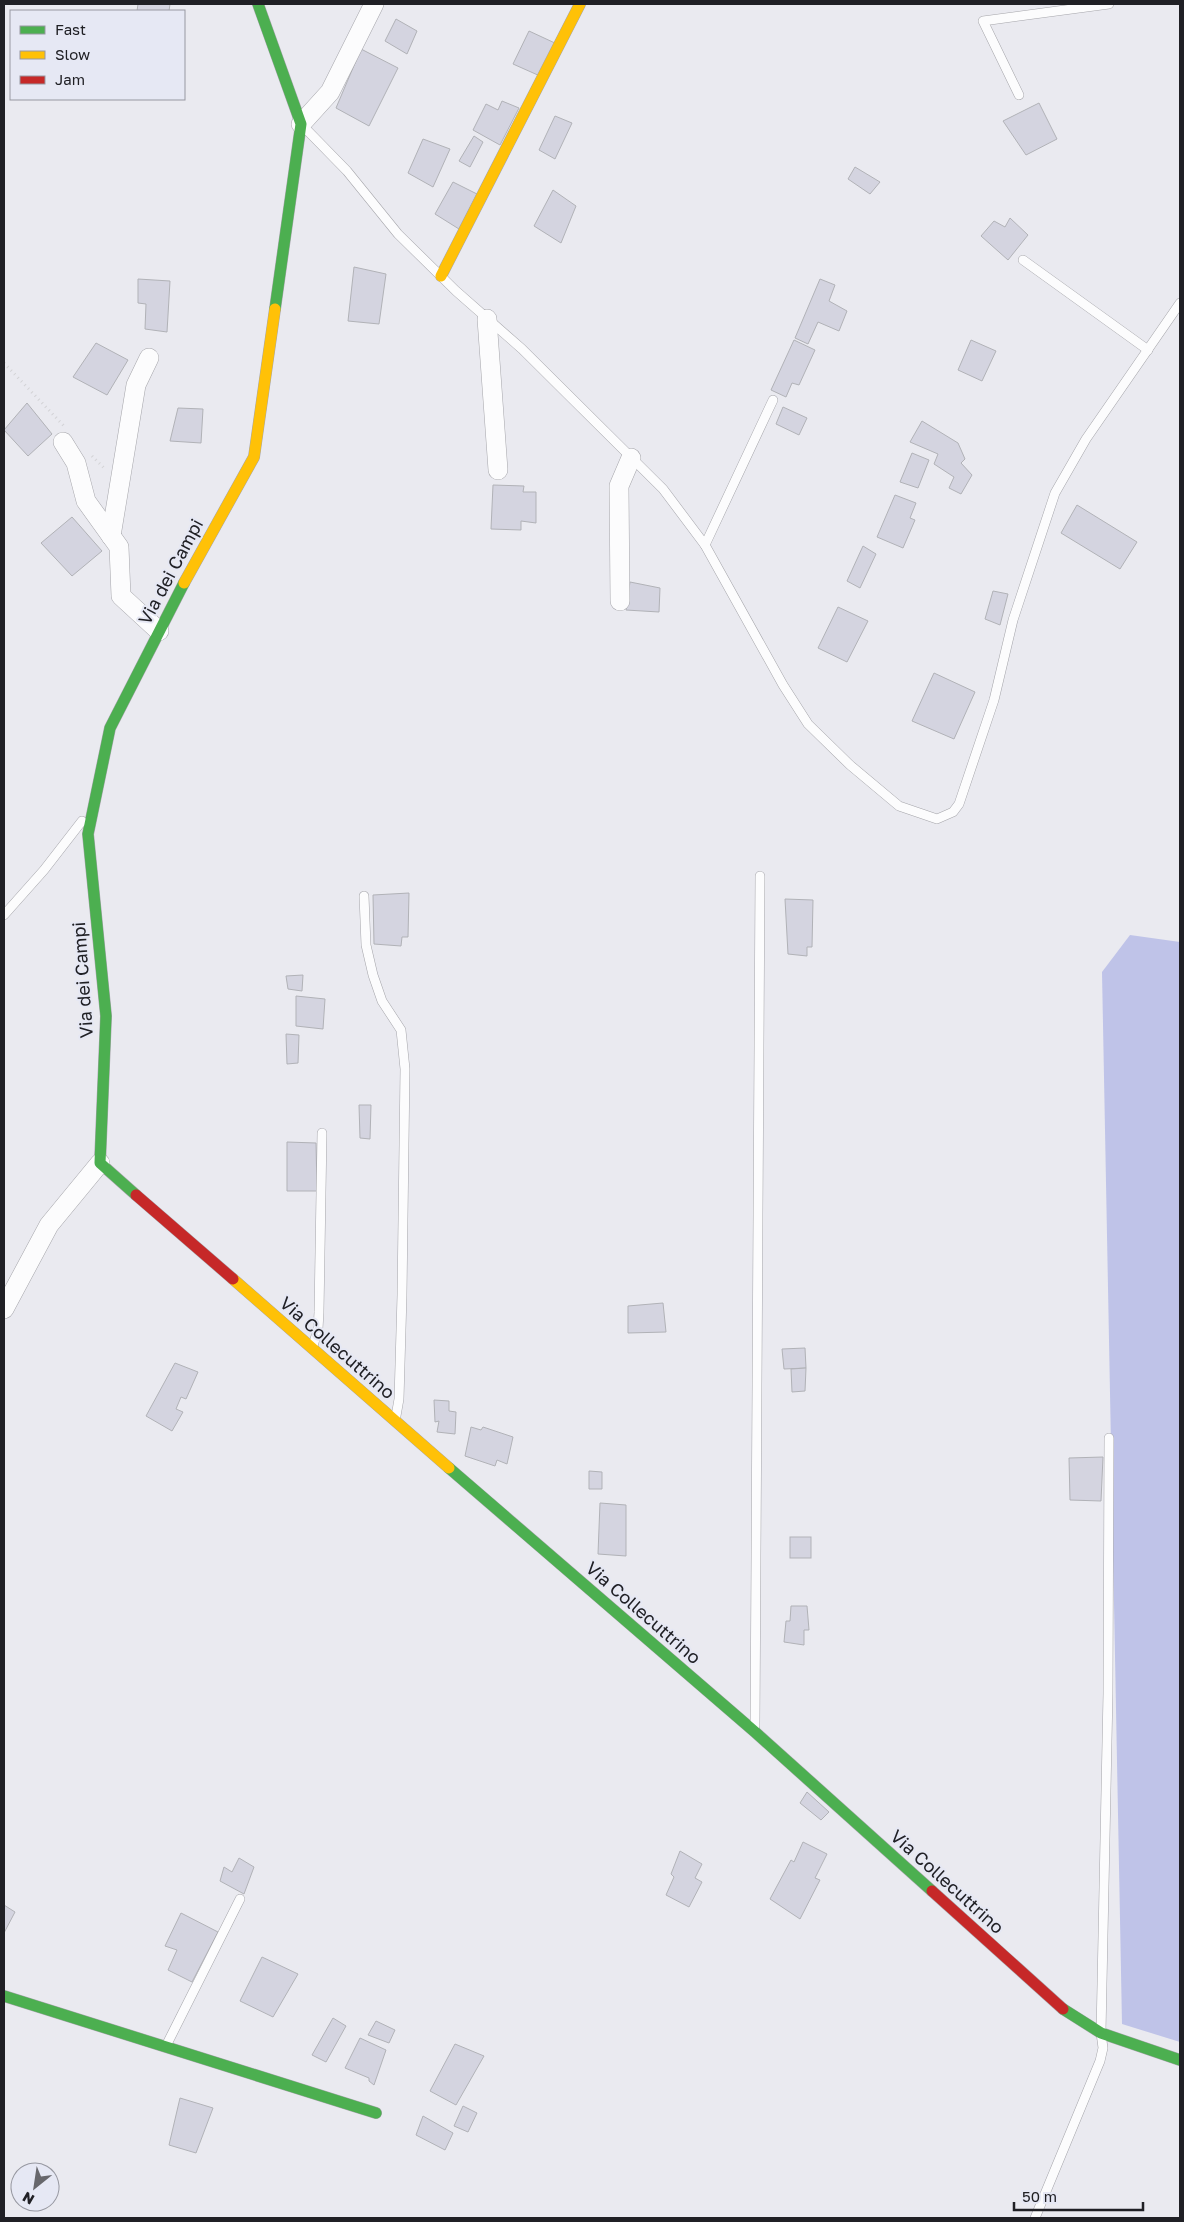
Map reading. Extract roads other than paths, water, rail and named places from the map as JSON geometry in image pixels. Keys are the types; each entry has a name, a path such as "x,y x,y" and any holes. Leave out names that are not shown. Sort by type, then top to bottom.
{"street":[{"name":"Via dei Campi","path":"100,1163 106,1016 88,834 110,728 159,632 254,457 301,124 258,4"},
{"path":"301,124 330,92 374,4"},
{"path":"441,276 580,4"},
{"path":"487,319 498,470"},
{"path":"111,536 136,385 149,358"},
{"path":"63,442 76,462 86,501 119,547 121,596 159,632"},
{"path":"620,601 619,486 631,458"},
{"path":"4,1309 49,1226 100,1163"},
{"name":"Via Collecuttrino","path":"100,1163 755,1732 1061,2007 1101,2033 1180,2060"},
{"path":"4,1996 376,2113"}],"lane":[{"path":"1019,96 983,21 1109,4"},
{"path":"301,124 347,171 398,234 487,319 522,349 663,489 705,546 783,685 808,724 850,765 899,806 937,819 953,812 958,804 994,700 1013,620 1055,493 1086,439 1180,303"},
{"path":"1023,260 1148,350"},
{"path":"705,546 773,400"},
{"path":"4,915 44,870 94,805"},
{"path":"755,1732 760,876"},
{"path":"364,896 366,945 382,1000 401,1030 405,1070 399,1398 395,1421"},
{"path":"312,1348 318,1329 320,1312 322,1133"},
{"path":"1035,2218 1100,2061 1103,2048 1101,2033 1108,1693 1109,1438"},
{"path":"165,2046 240,1899"}]}
